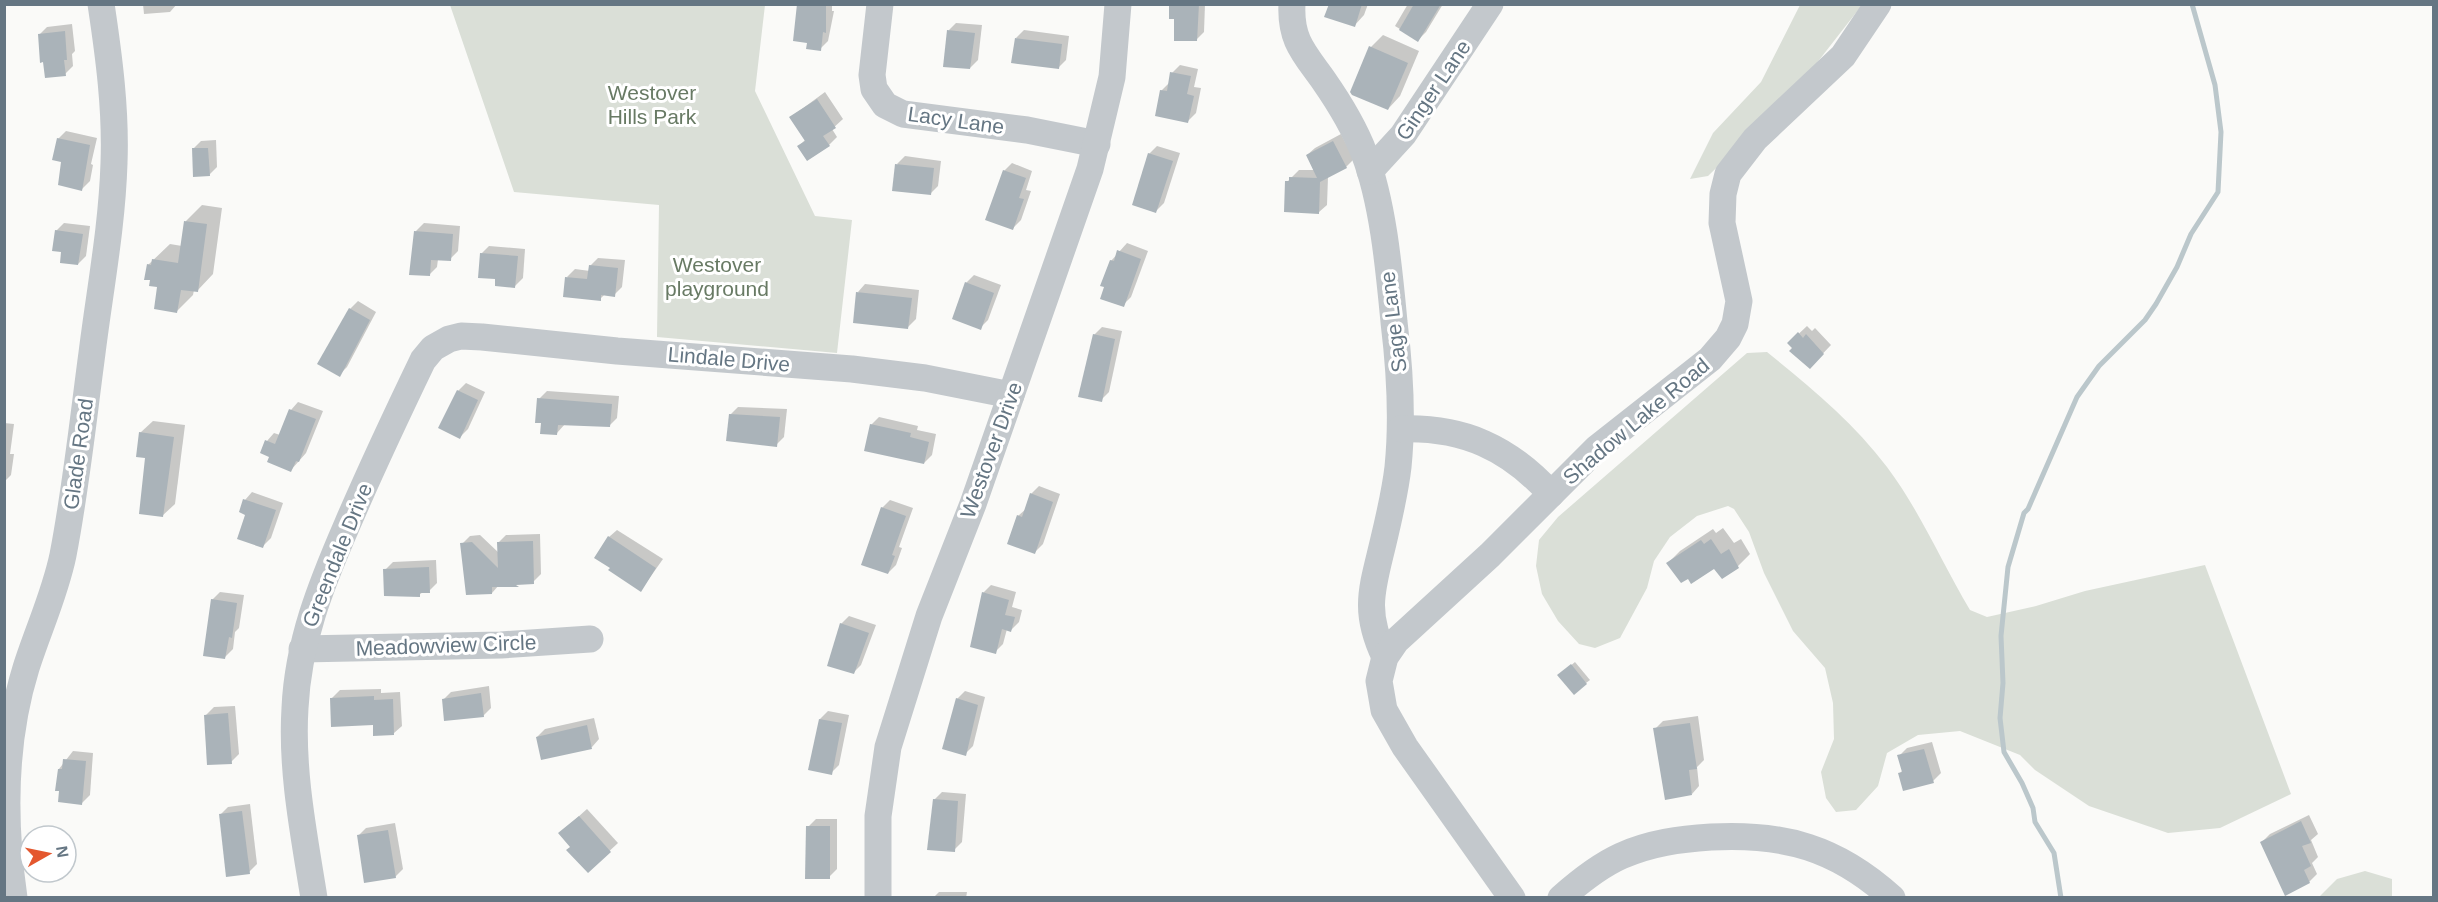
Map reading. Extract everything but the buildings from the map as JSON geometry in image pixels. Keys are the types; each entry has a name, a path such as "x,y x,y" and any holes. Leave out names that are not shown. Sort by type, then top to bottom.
{"street":[{"name":"Glade Road","path":"14,897 6,813 6,772 26,669 62,557 82,443 111,208 114,161 113,102 101,4"},
{"name":"Lacy Lane","path":"880,4 872,75 874,89 885,105 903,114 1027,130 1097,144"},
{"name":"Westover Drive","path":"878,897 878,816 888,747 929,616 973,504 1065,243 1097,144 1112,76 1118,4"},
{"name":"Sage Lane","path":"1292,4 1293,31 1298,46 1352,127 1370,171 1377,198 1402,399 1392,507 1371,592 1373,624 1385,657"},
{"name":"Ginger Lane","path":"1370,171 1403,135 1490,4"},
{"name":"Shadow Lake Road","path":"1512,897 1405,747 1384,711 1379,681 1385,657 1396,641 1490,555 1597,448 1710,359 1728,338 1735,324 1739,301 1722,223 1723,194 1728,174 1755,139 1843,56 1878,4"},
{"name":"Lindale Drive","path":"446,341 461,336 482,337 617,351 852,369 925,378 1011,395"},
{"name":"Greendale Drive","path":"314,897 302,821 294,734 296,691 302,649 313,609 329,566 405,396 423,360 433,348 446,341"},
{"path":"1401,429 1439,430 1482,441 1510,457 1536,478 1551,494"},
{"name":"Meadowview Circle","path":"302,649 501,645 591,639"},
{"path":"1561,897 1600,868 1622,856 1650,846 1684,839 1733,836 1786,840 1820,850 1856,868 1892,897"}],"green space":[{"name":"Westover Hills Park","path":"450,5 765,5 755,91 815,216 852,220 837,353 657,337 659,205 514,192"},
{"path":"1800,5 1862,5 1809,73 1745,140 1708,176 1690,179 1713,133 1761,82"},
{"path":"1767,352 1845,420 1887,467 1920,519 1970,610 1987,617 2036,606 2085,591 2205,565 2291,794 2220,828 2168,833 2089,806 2035,770 2020,755 1960,731 1918,735 1887,753 1878,786 1856,810 1836,812 1826,798 1821,772 1834,739 1833,703 1825,668 1793,631 1764,573 1749,532 1734,509 1728,506 1697,516 1670,537 1654,561 1647,588 1620,638 1595,648 1579,644 1558,621 1542,594 1536,566 1539,540 1558,517 1747,353"},
{"path":"2365,871 2392,879 2392,897 2319,897 2337,879"}],"waterway":[{"path":"2061,898 2054,853 2035,822 2033,808 2022,783 2004,752 2000,718 2003,683 2001,636 2008,567 2024,513 2028,509 2077,397 2099,366 2145,320 2177,267 2191,234 2218,192 2221,132 2215,85 2192,4"}],"park label":[{"name":"Westover playground","path":"717,276"}]}
